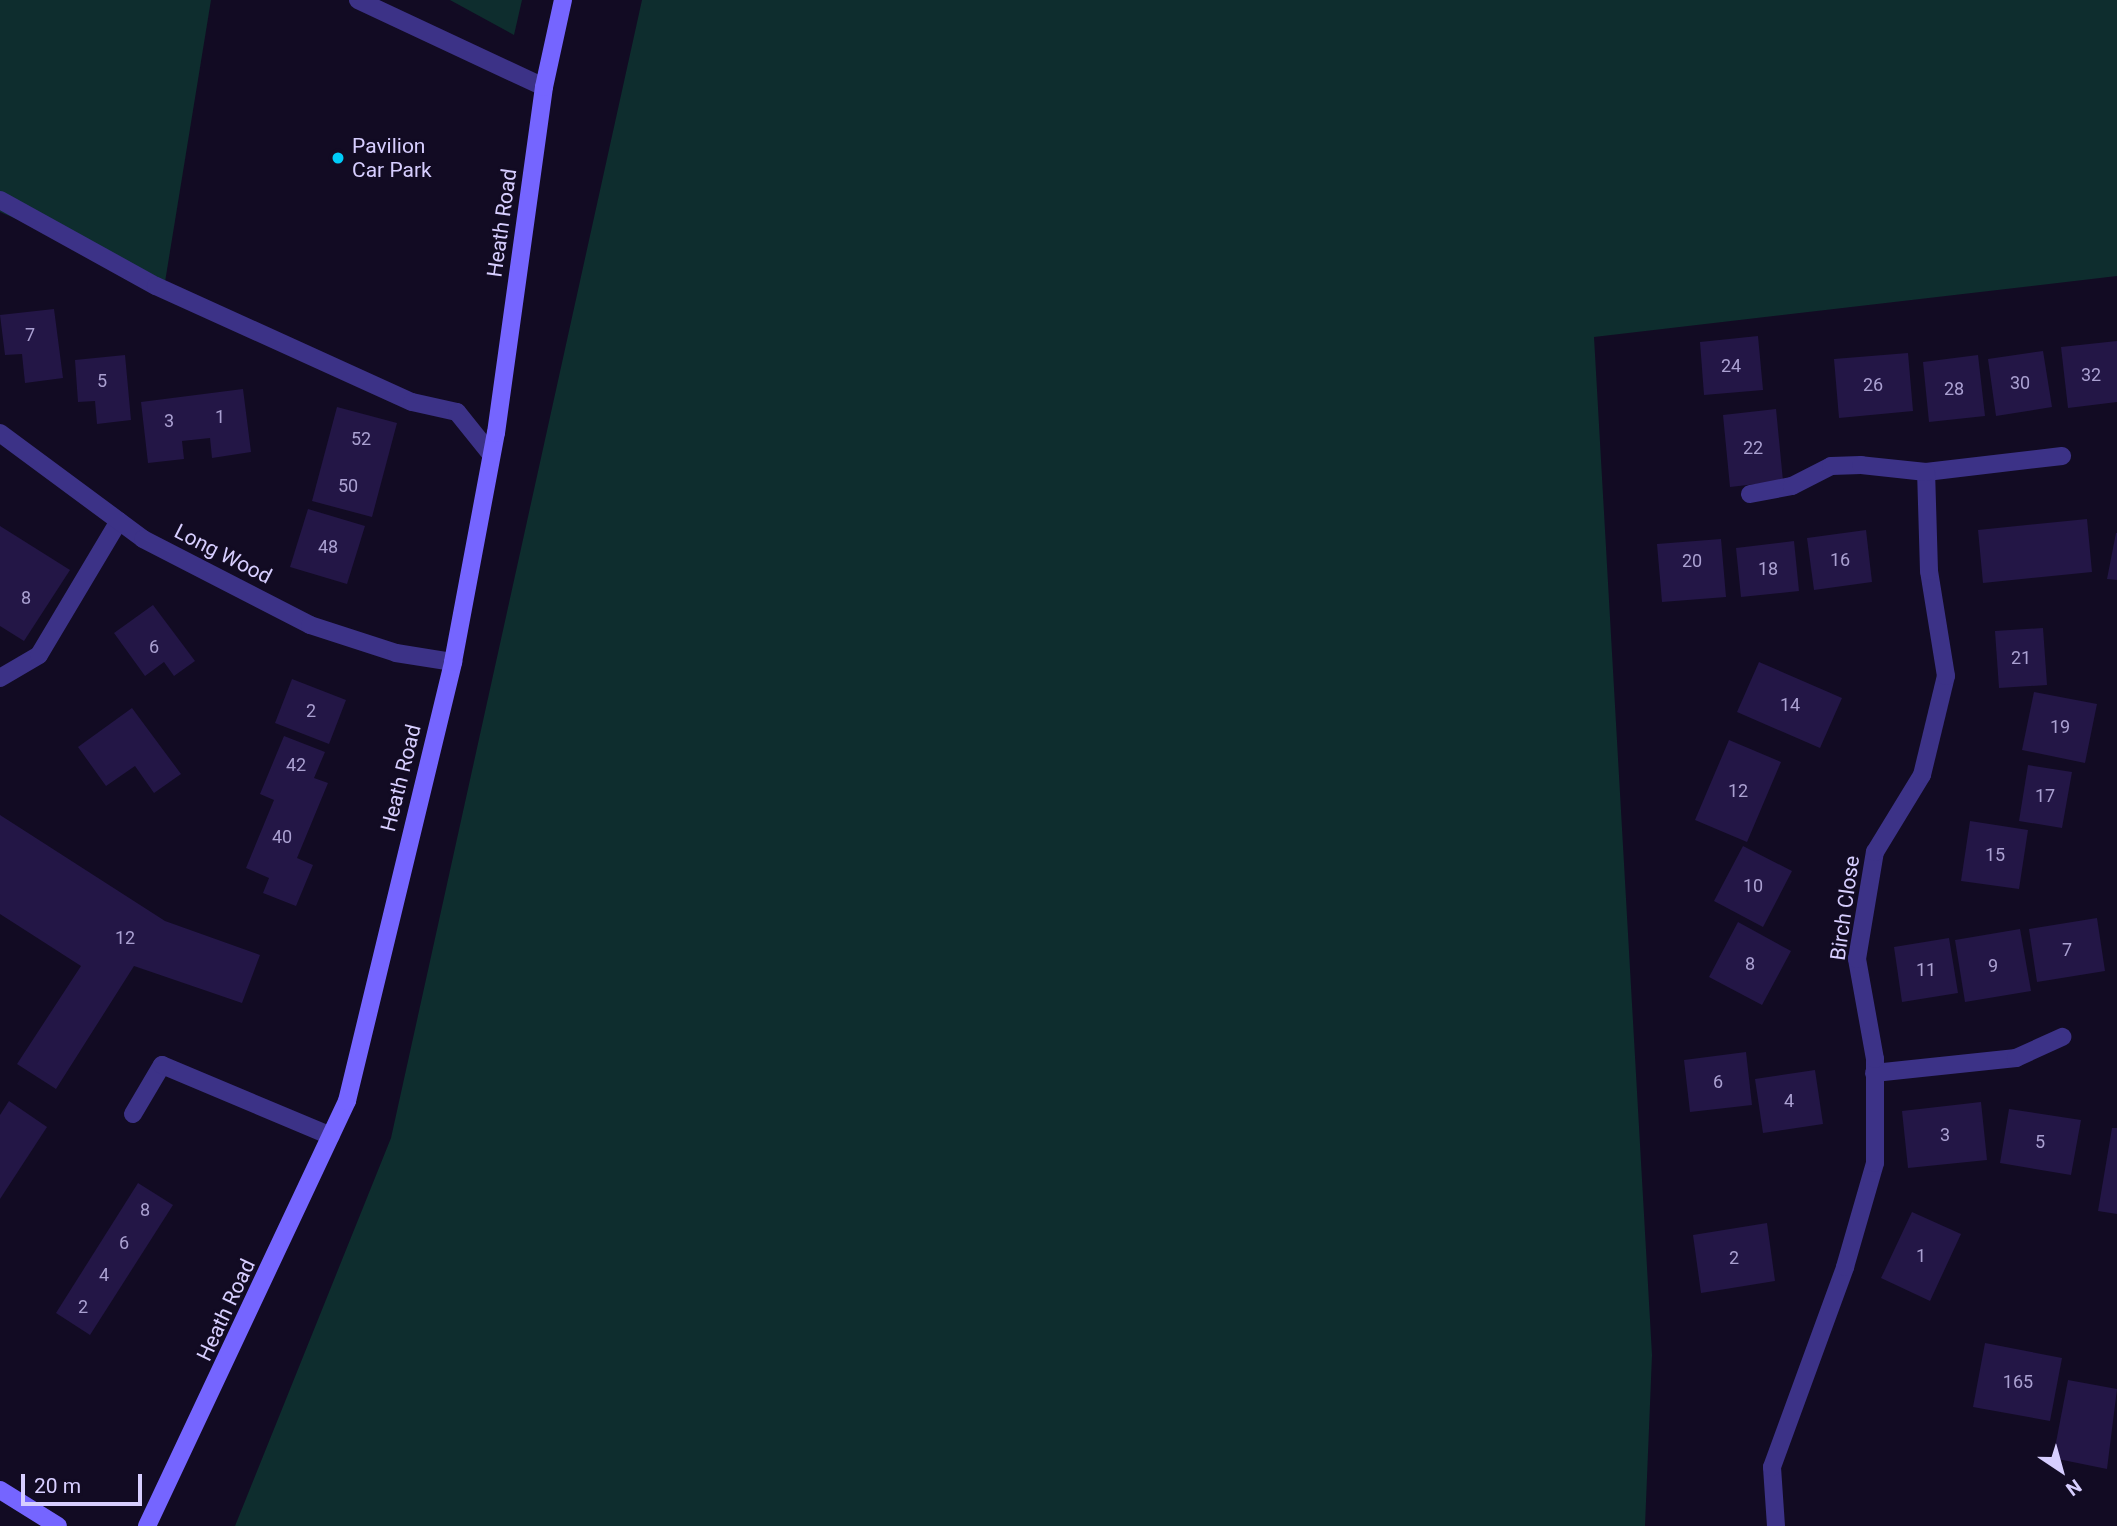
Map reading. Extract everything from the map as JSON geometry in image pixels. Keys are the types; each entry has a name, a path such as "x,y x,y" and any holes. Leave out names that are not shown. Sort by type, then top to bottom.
{"street":[{"path":"358,0 544,87"},
{"name":"Heath Road","path":"147,1526 347,1101 453,662 490,453 544,87 563,0"},
{"path":"0,200 156,286 412,402 457,412 490,453"},
{"name":"Long Wood","path":"0,432 119,520 310,625 396,653 453,662"},
{"path":"1750,494 1792,486 1831,466 1861,465 1926,472 2062,456"},
{"name":"Birch Close","path":"1776,1526 1772,1467 1845,1267 1875,1163 1874,1073 1857,959 1875,852 1922,775 1946,676 1929,572 1926,472"},
{"path":"0,678 39,655 119,520"},
{"path":"1874,1073 2016,1058 2062,1037"},
{"path":"133,1114 162,1065 331,1136"},
{"path":"0,1490 58,1526"}],"green space":[{"path":"0,0 211,0 165,282 0,212"},
{"path":"450,0 522,0 514,35"},
{"path":"642,0 2117,0 2117,276 1594,337 1652,1355 1645,1526 235,1526 391,1138"}],"building":[{"path":"54,309 63,378 25,383 22,354 5,355 0,315"},
{"path":"1758,336 1763,390 1704,395 1700,342"},
{"path":"2117,341 2117,402 2068,408 2061,347"},
{"path":"2043,351 2052,407 1996,416 1988,359"},
{"path":"1908,353 1913,411 1839,418 1834,359"},
{"path":"125,355 131,420 97,424 95,401 78,402 75,360"},
{"path":"1978,355 1985,416 1929,422 1923,362"},
{"path":"243,389 251,452 212,458 210,438 182,441 184,459 148,463 141,402"},
{"path":"337,407 397,423 372,517 312,501"},
{"path":"1776,409 1783,481 1730,487 1723,415"},
{"path":"308,509 365,526 347,584 290,567"},
{"path":"2087,519 2092,572 1983,583 1978,530"},
{"path":"0,526 70,570 24,641 0,626"},
{"path":"1866,530 1872,582 1814,590 1807,538"},
{"path":"2117,533 2117,580 2107,579"},
{"path":"1721,539 1726,597 1662,602 1657,544"},
{"path":"1794,541 1799,591 1741,597 1736,548"},
{"path":"153,605 195,661 174,676 164,662 145,676 114,633"},
{"path":"2043,628 2047,685 1999,688 1995,631"},
{"path":"1759,662 1842,698 1820,748 1737,712"},
{"path":"292,679 346,700 329,744 275,723"},
{"path":"2034,692 2097,704 2085,763 2022,750"},
{"path":"132,708 181,774 154,793 135,766 106,786 78,747"},
{"path":"284,736 325,752 314,778 328,783 297,858 313,865 296,906 263,893 269,878 246,868 274,800 260,794"},
{"path":"1729,740 1781,762 1747,842 1695,820"},
{"path":"2028,765 2072,772 2062,828 2019,821"},
{"path":"0,815 165,921 260,955 242,1003 134,966 56,1089 17,1064 81,966 0,914"},
{"path":"1970,821 2028,830 2019,889 1961,881"},
{"path":"1743,846 1792,871 1763,927 1714,901"},
{"path":"2097,918 2105,971 2037,982 2029,929"},
{"path":"1738,922 1791,951 1762,1005 1709,977"},
{"path":"2020,929 2031,991 1965,1002 1955,940"},
{"path":"1949,938 1958,993 1902,1002 1894,947"},
{"path":"1746,1052 1752,1105 1690,1112 1684,1060"},
{"path":"1815,1070 1823,1124 1763,1133 1755,1079"},
{"path":"9,1101 47,1127 0,1199 0,1115"},
{"path":"1981,1102 1987,1160 1908,1168 1902,1111"},
{"path":"2009,1109 2081,1120 2071,1175 2000,1163"},
{"path":"2112,1128 2117,1128 2117,1214 2098,1211"},
{"path":"138,1183 173,1205 90,1335 56,1313"},
{"path":"1912,1212 1961,1234 1930,1301 1881,1278"},
{"path":"1767,1223 1775,1281 1701,1293 1693,1235"},
{"path":"1985,1343 2062,1358 2050,1421 1973,1407"},
{"path":"2068,1380 2117,1389 2107,1469 2053,1458"}],"place":[{"name":"Pavilion Car Park","path":"338,158"}]}
